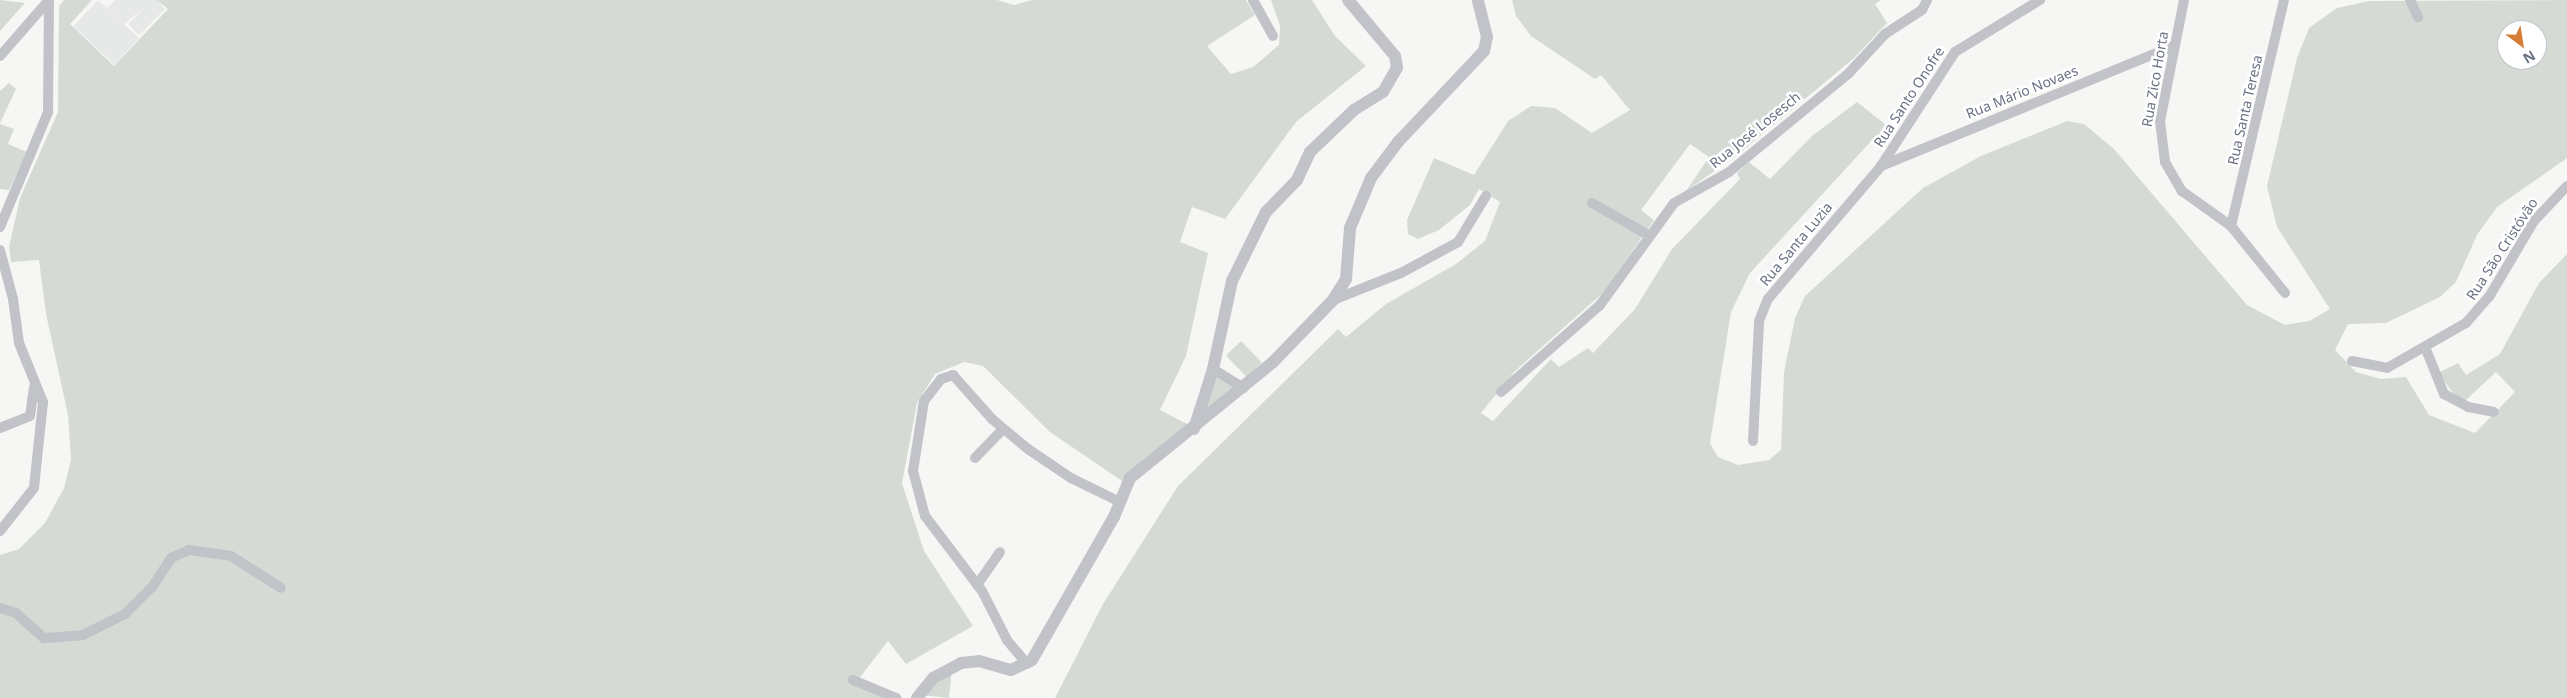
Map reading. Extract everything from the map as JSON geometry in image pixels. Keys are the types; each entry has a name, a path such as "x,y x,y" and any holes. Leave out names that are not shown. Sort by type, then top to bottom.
{"street":[{"path":"0,56 49,0"},
{"path":"0,227 11,196 37,138 50,99 49,0"},
{"path":"1253,0 1273,36"},
{"path":"1194,429 1214,369 1232,281 1266,212 1297,180 1310,152 1354,110 1383,92 1397,68 1394,56 1348,0"},
{"path":"920,697 933,678 961,663 979,661 1011,670 1027,664 1038,653 1114,517 1118,501 1132,476 1194,429 1243,388 1333,300 1346,279 1350,228 1371,178 1398,142 1484,51 1486,38 1478,0"},
{"name":"Rua José Losesch","path":"1501,392 1600,305 1648,234 1674,203 1729,172 1849,73 1889,31 1922,10 1927,0"},
{"name":"Rua Santo Onofre","path":"1881,166 1958,48 2040,0"},
{"name":"Rua Zico Horta","path":"2184,0 2160,121 2165,162 2185,194 2231,226 2285,292"},
{"name":"Rua Santa Teresa","path":"2231,226 2284,0"},
{"path":"2410,0 2418,17"},
{"name":"Rua Mário Novaes","path":"1881,166 2174,46"},
{"name":"Rua Santa Luzia","path":"1753,441 1763,308 1881,166"},
{"name":"Rua São Cristóvão","path":"2352,361 2384,369 2457,330 2479,310 2534,221 2567,186"},
{"path":"0,196 11,196"},
{"path":"1333,300 1401,273 1458,242 1486,196"},
{"path":"1592,203 1648,234"},
{"path":"0,250 13,299 19,343 32,369 43,402 36,480 21,510 0,532"},
{"path":"2425,347 2444,394 2468,407 2494,412"},
{"path":"0,428 32,413 35,399 32,369"},
{"path":"1214,369 1243,388"},
{"path":"1027,664 1007,640 977,585 925,516 913,471 922,436 921,408 940,379 951,374 1003,429 1071,478 1118,501"},
{"path":"975,458 1003,429"},
{"path":"0,608 16,612 44,638 83,635 125,614 153,586 171,558 189,550 231,556 281,588"},
{"path":"977,585 1000,552"},
{"path":"854,680 896,698"}],"shaded area":[{"path":"0,0 25,3 0,31"},
{"path":"64,0 92,0 70,24 114,66 168,9 157,0 997,0 1014,5 1032,0 1246,0 1255,15 1207,46 1231,74 1253,67 1279,45 1280,26 1271,0 1312,0 1335,36 1366,66 1296,122 1225,219 1192,207 1180,242 1208,253 1186,356 1160,410 1189,425 1122,481 1050,432 983,366 964,362 935,374 917,403 902,483 924,551 973,626 906,664 888,641 854,685 884,698 0,698 0,555 19,549 45,523 64,488 71,460 68,415 46,314 39,260 11,262 9,247 20,198 58,112 59,6"},
{"path":"98,0 139,38 114,65 73,26"},
{"path":"115,0 157,0 165,9 139,35 128,24 145,7 124,24 107,8"},
{"path":"1512,0 1881,0 1875,4 1887,23 1853,59 1736,156 1686,191 1709,157 1690,144 1641,210 1654,220 1647,230 1592,198 1588,205 1644,234 1605,291 1514,372 1481,413 1493,421 1551,359 1559,367 1588,348 1593,353 1635,309 1672,249 1740,179 1737,173 1749,162 1770,179 1812,136 1857,102 1895,132 1882,149 1873,139 1750,273 1731,312 1710,443 1718,457 1738,465 1769,460 1781,450 1784,372 1795,318 1805,296 1923,188 1981,156 2067,121 2084,124 2114,149 2247,305 2285,325 2309,321 2330,309 2277,227 2267,186 2297,58 2309,28 2337,8 2369,1 2567,0 2567,158 2497,207 2477,235 2456,282 2440,297 2386,323 2348,324 2335,350 2356,372 2381,379 2406,377 2429,415 2475,433 2515,392 2496,372 2466,400 2457,398 2438,373 2458,363 2466,375 2500,354 2539,283 2567,254 2567,698 1055,698 1103,604 1178,486 1338,329 1346,337 1386,304 1456,264 1485,241 1500,202 1479,189 1470,205 1439,230 1418,239 1408,234 1407,220 1434,158 1474,175 1508,121 1531,106 1555,108 1592,133 1630,110 1601,75 1595,79 1531,36 1516,16"},
{"path":"9,83 16,89 0,123 0,91"},
{"path":"0,124 14,129 8,144 27,152 9,190 0,189"},
{"path":"1241,341 1262,363 1247,377 1226,356"},
{"path":"1214,371 1240,387 1209,414 1202,408"},
{"path":"952,668 949,698 920,695"}]}
